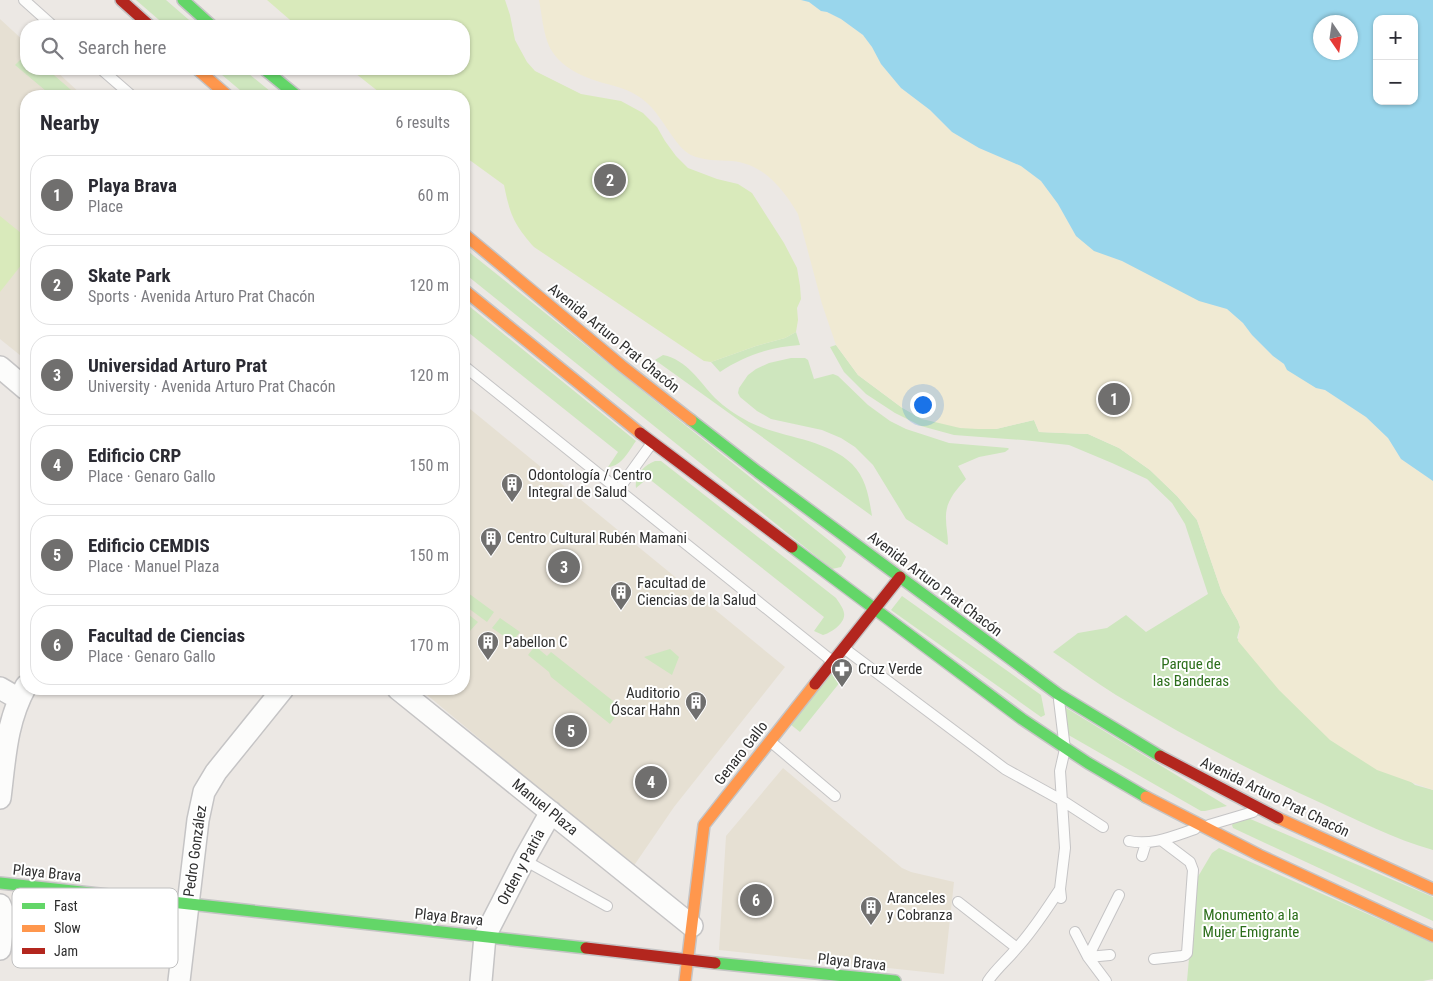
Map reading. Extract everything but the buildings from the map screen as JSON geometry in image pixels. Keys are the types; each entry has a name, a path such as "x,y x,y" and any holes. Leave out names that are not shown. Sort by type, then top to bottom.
{"main road":[{"path":"121,0 143,20"},
{"path":"182,0 205,20"},
{"path":"202,75 213,90"},
{"path":"271,75 290,90"},
{"name":"Avenida Arturo Prat Chacón","path":"470,239 622,366 758,472 1058,694 1101,722 1181,768 1261,809 1433,888"},
{"path":"470,295 652,442 874,609 1065,749 1110,777 1202,827 1433,936"},
{"name":"Genaro Gallo","path":"685,981 704,825 900,577"},
{"name":"Playa Brava","path":"0,883 45,888"},
{"name":"Playa Brava","path":"178,903 688,960 895,981"}],"street":[{"path":"1,370 20,384"},
{"path":"0,688 20,692"},
{"path":"0,798 8,732 12,715 22,695"},
{"name":"Pedro González","path":"178,981 198,820 204,792 216,772 279,695"},
{"name":"Manuel Plaza","path":"405,695 692,926"},
{"name":"Orden y Patria","path":"481,981 485,936 551,812"},
{"path":"0,906 4,915 0,949"}],"lane":[{"path":"24,0 46,20"},
{"path":"108,75 125,90"},
{"path":"470,371 832,662"},
{"path":"618,490 652,442"},
{"path":"843,648 1005,770 1063,800 1103,827"},
{"path":"988,981 1061,894 1065,848 1060,771 1065,749 1058,694"},
{"path":"770,741 835,796"},
{"path":"1130,841 1146,843 1161,840 1261,809"},
{"path":"1154,959 1185,956 1187,953 1193,870 1190,862 1161,840"},
{"path":"1142,856 1146,843"},
{"path":"524,860 607,906"},
{"path":"1088,958 1118,894"},
{"path":"958,902 1017,948"},
{"path":"1075,932 1088,958 1106,981"},
{"path":"1088,958 1110,955"}],"shaded area":[{"path":"0,19 20,37 20,75 60,75 77,90 20,90 20,355 0,339"},
{"path":"470,409 785,667 674,807 633,867 427,695 470,695"},
{"path":"783,768 902,868 911,872 954,882 944,974 719,950 726,836"}],"green space":[{"path":"136,0 166,0 189,20 159,20"},
{"path":"267,0 505,0 515,40 527,62 535,71 581,94 621,101 643,113 657,127 676,156 688,168 717,179 738,184 752,193 784,243 797,268 801,299 797,308 796,332 785,338 711,362 704,361 534,247 514,219 508,204 504,185 470,160 470,90 376,90 358,75 470,75 470,20 290,20"},
{"path":"20,60 20,69 15,65"},
{"path":"27,75 54,75 71,90 45,90"},
{"path":"222,75 250,75 269,90 240,90"},
{"path":"0,216 20,232 20,267 0,292"},
{"path":"470,253 841,550 846,557 841,567 832,569 470,278"},
{"path":"470,307 636,441 621,461 608,467 618,452 470,334"},
{"path":"796,332 800,345 758,353 720,372 711,362 785,338"},
{"name":"Parque de las Banderas","path":"836,345 858,375 901,407 922,419 996,429 1034,420 1039,432 1088,434 1119,448 1150,470 1177,496 1197,520 1222,593 1238,621 1240,627 1237,638 1415,785 1433,790 1433,850 1376,829 1217,752 1116,695 1053,652 1078,633 1107,628 1126,615 1146,632 1208,594 1185,524 1172,503 1147,479 1069,445 954,435 921,426 895,413 866,394 844,372 830,347"},
{"path":"663,355 686,366 715,398 745,420 816,444 841,455 861,475 868,495 872,516 655,360"},
{"path":"791,358 805,358 808,360 814,379 833,374 838,376 868,405 890,421 906,429 949,443 1009,449 1005,452 979,457 958,466 966,479 955,492 947,507 947,545 906,519 873,465 855,447 841,438 822,430 771,419 757,411 740,397 738,393 739,388 748,375 769,363"},
{"path":"655,461 661,461 836,598 844,613 840,624 834,630 823,635 814,631 824,617 648,478 636,488 638,475 647,465"},
{"path":"470,594 494,612 487,622 470,609"},
{"path":"902,596 1041,695 1045,715 1041,717 891,610"},
{"path":"470,616 478,622 470,631"},
{"path":"500,618 520,632 512,642 492,628"},
{"path":"535,646 547,656 551,652 622,708 610,724 551,677 549,672 528,655"},
{"path":"670,649 679,657 672,675 644,657"},
{"path":"835,668 845,676 800,732 790,724"},
{"path":"1063,706 1227,806 1201,811 1065,733"},
{"path":"1248,818 1433,897 1433,921 1233,828 1234,822"},
{"name":"Monumento a la Mujer Emigrante","path":"1219,848 1433,943 1433,979 1423,981 1187,981 1196,880 1212,853"}],"sand":[{"path":"539,0 801,0 809,2 821,11 841,19 863,35 881,64 901,88 930,110 952,132 979,148 1021,166 1041,181 1058,204 1076,236 1098,252 1122,261 1213,305 1227,309 1243,323 1273,356 1316,388 1325,390 1366,417 1388,438 1401,459 1433,481 1433,790 1377,770 1330,740 1279,690 1238,641 1240,627 1238,621 1222,593 1197,520 1177,496 1150,470 1119,448 1088,434 1039,432 1034,420 996,429 978,429 960,428 922,419 901,407 858,375 836,345 822,304 798,214 779,187 763,172 743,163 706,159 691,155 680,145 653,109 637,95 588,78 566,66 550,48 544,31"}],"water":[{"path":"801,0 1433,0 1433,481 1401,459 1388,438 1366,417 1325,390 1316,388 1287,370 1284,364 1273,356 1243,323 1227,309 1199,301 1122,261 1094,251 1076,236 1058,204 1041,181 1021,166 979,148 952,132 930,110 901,88 881,64 863,35 841,19 821,11 809,2"}],"traffic: fast":[{"path":"183,0 205,20"},
{"path":"271,75 290,90"},
{"path":"691,420 758,472 1058,694 1160,756"},
{"path":"792,547 1022,719 1088,763 1146,797"},
{"path":"0,883 45,888"},
{"path":"178,903 586,948"},
{"path":"715,963 895,981"}],"traffic: slow":[{"path":"204,75 221,90"},
{"path":"470,239 622,366 691,420"},
{"path":"470,295 640,433"},
{"path":"685,981 704,825 815,684"},
{"path":"1146,797 1259,855 1433,936"},
{"path":"1278,818 1433,889"}],"traffic: jam":[{"path":"121,0 143,20"},
{"path":"640,433 792,547"},
{"path":"815,684 900,577"},
{"path":"1160,756 1278,818"},
{"path":"586,948 715,963"}],"place":[{"name":"Skate Park","path":"610,180"},
{"name":"Playa Brava","path":"1114,399"},
{"name":"Odontología / Centro Integral de Salud","path":"512,503"},
{"name":"Centro Cultural Rubén Mamani","path":"491,557"},
{"name":"Universidad Arturo Prat","path":"564,567"},
{"name":"Facultad de Ciencias de la Salud","path":"621,611"},
{"name":"Pabellon C","path":"488,661"},
{"name":"Cruz Verde","path":"842,688"},
{"name":"Auditorio Óscar Hahn","path":"696,721"},
{"name":"Edificio CEMDIS","path":"571,731"},
{"name":"Edificio CRP","path":"651,782"},
{"name":"Facultad de Ciencias","path":"756,900"},
{"name":"Aranceles y Cobranza","path":"871,926"}]}
